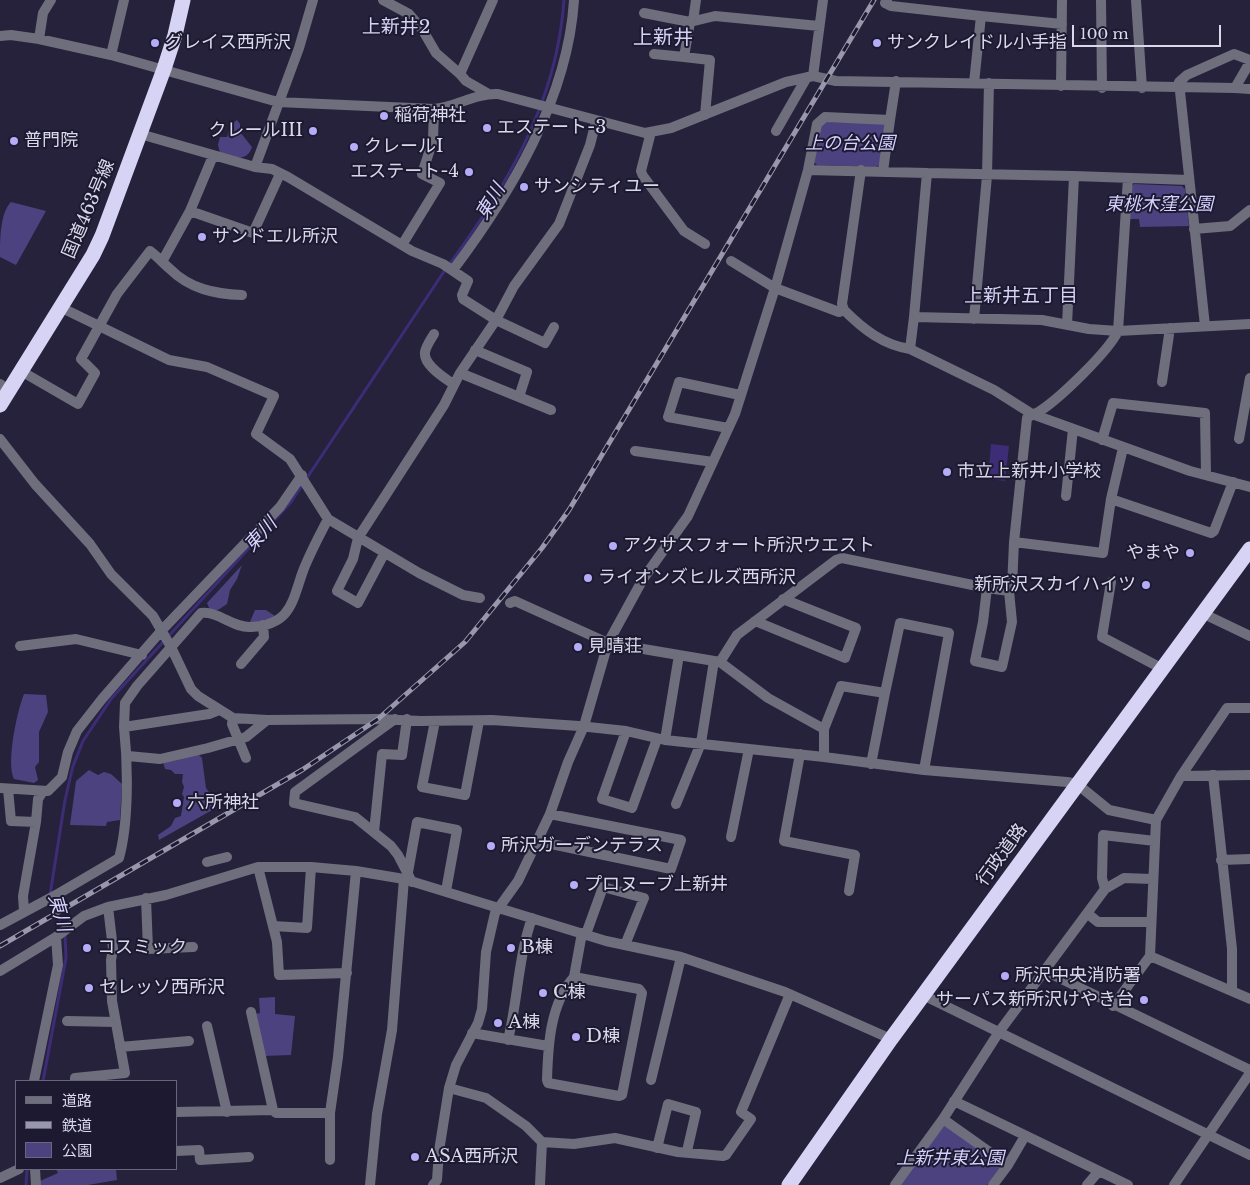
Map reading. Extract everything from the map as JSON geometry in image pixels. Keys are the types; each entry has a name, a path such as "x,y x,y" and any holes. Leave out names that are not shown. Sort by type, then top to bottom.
{"highway":[{"name":"国道463号線","path":"0,406 4,387 21,370 93,255 102,236 176,35 182,0"},
{"name":"行政道路","path":"794,1183 891,1040 1250,549"}],"street":[{"path":"38,39 43,13 51,0"},
{"path":"111,55 124,0"},
{"path":"255,167 302,39 313,0"},
{"path":"383,0 409,14 422,29 436,53 466,81 487,93"},
{"path":"460,74 493,0"},
{"path":"453,270 476,240 533,146 572,30 574,0"},
{"path":"684,57 696,0"},
{"path":"776,131 810,76 823,0"},
{"path":"887,0 885,2 891,6 1062,24"},
{"path":"1061,86 1062,0"},
{"path":"1101,0 1102,88"},
{"path":"1136,0 1142,88"},
{"path":"644,13 692,22 715,16 819,26"},
{"path":"974,83 981,16"},
{"path":"0,36 38,39 111,55 278,102 434,109 444,108 487,93 498,94 645,133 671,128 786,82 810,76 836,81 989,83 1102,88 1250,89"},
{"path":"654,54 710,60 705,115"},
{"path":"1205,326 1178,82 1186,75 1234,54 1250,61 1235,88"},
{"path":"883,170 896,81"},
{"path":"974,319 987,176 989,83"},
{"path":"402,246 440,183 422,174 434,140 434,109"},
{"path":"436,1183 438,1151 449,1088 456,1065 478,1023 482,1009 486,952 495,913 518,881 550,814 568,762 584,726 608,643 643,579 688,516 728,428 775,288 808,170 817,124 825,117 890,120"},
{"path":"384,554 358,603 337,591 353,559 358,538 444,405 453,384 496,320 514,286 559,224 590,145 596,121"},
{"path":"651,132 641,171 643,176 684,230 705,244"},
{"path":"140,134 213,156 255,167 272,169 402,246 453,270 468,281 462,295 463,299 496,320 545,344 554,327"},
{"path":"163,260 190,210 213,156"},
{"path":"808,170 883,170 987,176 1074,176 1189,180"},
{"path":"861,170 842,304 844,310 870,334 896,347 910,349 994,390 1032,414 1123,448 1250,487"},
{"path":"910,349 927,173"},
{"path":"190,210 255,233 280,174"},
{"path":"1066,325 1074,176"},
{"path":"987,588 983,622 975,661 1002,667 1012,622 1009,591 1012,587 1014,542 1027,418 1032,414 1039,413 1073,381 1112,342 1118,331 1128,178"},
{"path":"1194,229 1230,226 1250,210"},
{"path":"21,370 78,404 95,373 81,359 118,294 150,251 163,260 171,270 201,290 242,295"},
{"path":"731,261 775,288 840,312 844,310"},
{"path":"60,307 98,327 132,340 169,360 208,367 274,396 256,434 290,459 302,475 328,519 384,554 459,593 480,598"},
{"path":"914,317 1042,320 1066,325 1118,331 1250,324"},
{"path":"1162,382 1170,328"},
{"path":"434,334 425,351 425,356 434,369 453,384"},
{"path":"475,350 527,372 519,397"},
{"path":"460,373 551,410"},
{"path":"1239,439 1250,378"},
{"path":"728,428 668,416 679,382 740,395"},
{"path":"1102,440 1112,403 1205,413 1206,474"},
{"path":"1066,496 1073,429"},
{"path":"0,440 35,484 90,544 111,574 142,604 162,630 191,689 198,696 233,718 267,720 492,720 584,726 626,731 661,740 800,754 924,770 1077,784 1109,810 1156,820"},
{"path":"1014,542 1102,553 1110,499 1123,448"},
{"path":"635,450 713,462"},
{"path":"36,822 11,821 4,789 48,791 62,777 68,752 77,731 102,699 162,630 280,507 302,475"},
{"path":"1110,499 1211,533 1214,531 1233,482"},
{"path":"0,925 119,858 124,840 128,756 124,727 126,703 137,686 201,613 214,614 243,627 263,625 282,618 292,607 306,566 328,519"},
{"path":"676,804 701,743 717,661 737,635 836,560 842,558 1009,591"},
{"path":"1111,582 1102,637 1163,669"},
{"path":"755,621 845,658 856,628 783,599"},
{"path":"510,603 515,601 608,643 717,661 768,698 824,729"},
{"path":"1204,614 1250,636"},
{"path":"871,764 900,623 950,633 924,770"},
{"path":"241,664 264,637 263,625"},
{"path":"20,646 76,639 142,655"},
{"path":"626,731 602,799 632,808 661,740 679,655"},
{"path":"824,757 824,729 841,686 886,693"},
{"path":"1113,1006 1150,956 1156,820 1181,776 1227,708 1250,708"},
{"path":"124,727 210,714 219,710"},
{"path":"233,718 232,724 246,758"},
{"path":"395,719 295,792 293,798 294,803 355,817 398,855 408,878"},
{"path":"374,832 382,754 402,756 407,719"},
{"path":"128,756 160,759 246,737 267,720"},
{"path":"435,721 422,787 465,795 479,721"},
{"path":"731,837 749,749"},
{"path":"800,754 784,841 854,855 849,891"},
{"path":"1213,775 1232,949 1232,991"},
{"path":"1181,776 1250,775"},
{"path":"24,911 23,896 36,822 38,799 43,791"},
{"path":"537,841 671,869 681,840 550,814"},
{"path":"370,1185 377,1114 392,1030 408,878 417,822 457,830 446,891"},
{"path":"1105,889 1102,878 1103,835 1155,841"},
{"path":"207,862 227,857"},
{"path":"1221,860 1250,859"},
{"path":"273,926 307,928 311,867"},
{"path":"0,972 84,916 108,906 174,893 258,868 311,867 408,878 584,934 681,957 790,994 891,1040"},
{"path":"258,868 277,942 279,975 347,973"},
{"path":"330,1160 330,1113 347,973 356,871"},
{"path":"895,1185 943,1119 999,1032 1105,889 1124,878 1152,879"},
{"path":"574,977 639,990 642,993 622,1095 584,1091 548,1083 548,1046 561,993 574,977 584,934 603,887 644,898 625,945"},
{"path":"146,898 148,949 193,947"},
{"path":"75,1080 75,1078 127,1077 112,1002 111,960 113,949 108,906"},
{"path":"1088,914 1098,922 1150,922"},
{"path":"508,1040 516,1007 518,974 532,918"},
{"path":"34,1080 58,965 61,932"},
{"path":"1150,956 1250,999"},
{"path":"651,1080 681,957"},
{"path":"1045,971 1250,1072 1174,1185"},
{"path":"542,1142 582,1143 615,1138 657,1148 726,1155 751,1119 741,1112 790,994"},
{"path":"925,996 1250,1155"},
{"path":"251,1012 273,1110"},
{"path":"67,1021 116,1022"},
{"path":"207,1026 227,1112"},
{"path":"472,1034 548,1046"},
{"path":"120,1047 189,1041"},
{"path":"449,1088 486,1098 532,1130 542,1142 540,1185"},
{"path":"954,1101 1128,1185"},
{"path":"657,1148 668,1104 696,1112 687,1151"},
{"path":"178,1112 273,1110 276,1113 330,1113"},
{"path":"943,1119 1008,1165"},
{"path":"994,1185 1025,1136"},
{"path":"178,1151 199,1150 200,1160 249,1157"},
{"path":"0,1178 17,1170"},
{"path":"36,1170 36,1185"},
{"path":"1087,1185 1099,1171"}],"green space":[{"path":"237,120 240,124 240,132 252,147 247,155 239,158 220,153 218,145 220,137 227,137 231,124"},
{"name":"上の台公園","path":"827,122 883,123 886,127 879,165 876,167 817,165 814,162 820,125"},
{"name":"東桃木窪公園","path":"1134,184 1182,186 1185,189 1189,226 1140,227 1139,219 1130,219 1131,187"},
{"path":"11,202 46,211 16,265 0,257 3,220 7,207"},
{"path":"242,565 237,579 230,590 227,604 218,610 210,610 207,603"},
{"path":"255,610 266,610 278,618 249,624"},
{"path":"24,694 46,695 48,712 39,732 39,762 35,767 38,780 34,783 14,779 12,771 13,737"},
{"path":"198,754 202,758 206,788 216,802 214,809 159,840 158,835 171,826 175,818 181,816 184,797 182,794 184,787 182,782 183,774 175,774 171,770 165,769 163,762"},
{"path":"89,770 98,775 104,772 111,774 122,784 120,820 107,822 106,826 70,825 76,781"},
{"path":"275,997 275,1014 295,1016 291,1055 263,1056 254,1014 260,1013 259,998"},
{"name":"上新井東公園","path":"942,1125 947,1125 999,1162 1000,1168 987,1185 899,1185"},
{"path":"56,1170 116,1170 117,1180 88,1185 40,1185 40,1181 58,1173"}],"shaded area":[{"path":"991,444 1009,446 1005,481 988,479"}],"waterway":[{"name":"東川","path":"63,928 50,895 65,800 73,766 83,741 111,699 291,502 443,273 487,211 524,145 539,111 551,75 559,39 564,0"},
{"name":"東川","path":"43,1080 66,958 65,934"},
{"name":"東川","path":"26,1185 27,1170"}],"railway":[{"path":"0,946 302,770 378,719 465,642 542,548 569,510 874,0"}],"place":[{"name":"グレイス西所沢","path":"155,43"},
{"name":"サンクレイドル小手指","path":"877,43"},
{"name":"稲荷神社","path":"384,116"},
{"name":"エステート-3","path":"487,128"},
{"name":"クレールIII","path":"313,131"},
{"name":"普門院","path":"14,141"},
{"name":"クレールI","path":"354,147"},
{"name":"エステート-4","path":"469,172"},
{"name":"サンシティユー","path":"524,187"},
{"name":"サンドエル所沢","path":"202,237"},
{"name":"市立上新井小学校","path":"947,472"},
{"name":"アクサスフォート所沢ウエスト","path":"613,546"},
{"name":"やまや","path":"1190,553"},
{"name":"ライオンズヒルズ西所沢","path":"588,578"},
{"name":"新所沢スカイハイツ","path":"1146,585"},
{"name":"見晴荘","path":"578,647"},
{"name":"六所神社","path":"177,803"},
{"name":"所沢ガーデンテラス","path":"491,846"},
{"name":"プロヌーブ上新井","path":"574,885"},
{"name":"コスミック","path":"87,948"},
{"name":"B棟","path":"511,948"},
{"name":"所沢中央消防署","path":"1005,976"},
{"name":"セレッソ西所沢","path":"89,988"},
{"name":"C棟","path":"543,993"},
{"name":"サーパス新所沢けやき台","path":"1144,1000"},
{"name":"A棟","path":"498,1023"},
{"name":"D棟","path":"576,1037"},
{"name":"ASA西所沢","path":"415,1157"}],"district":[{"name":"上新井2","path":"396,28"},
{"name":"上新井","path":"663,38"},
{"name":"上新井五丁目","path":"1021,297"}]}
